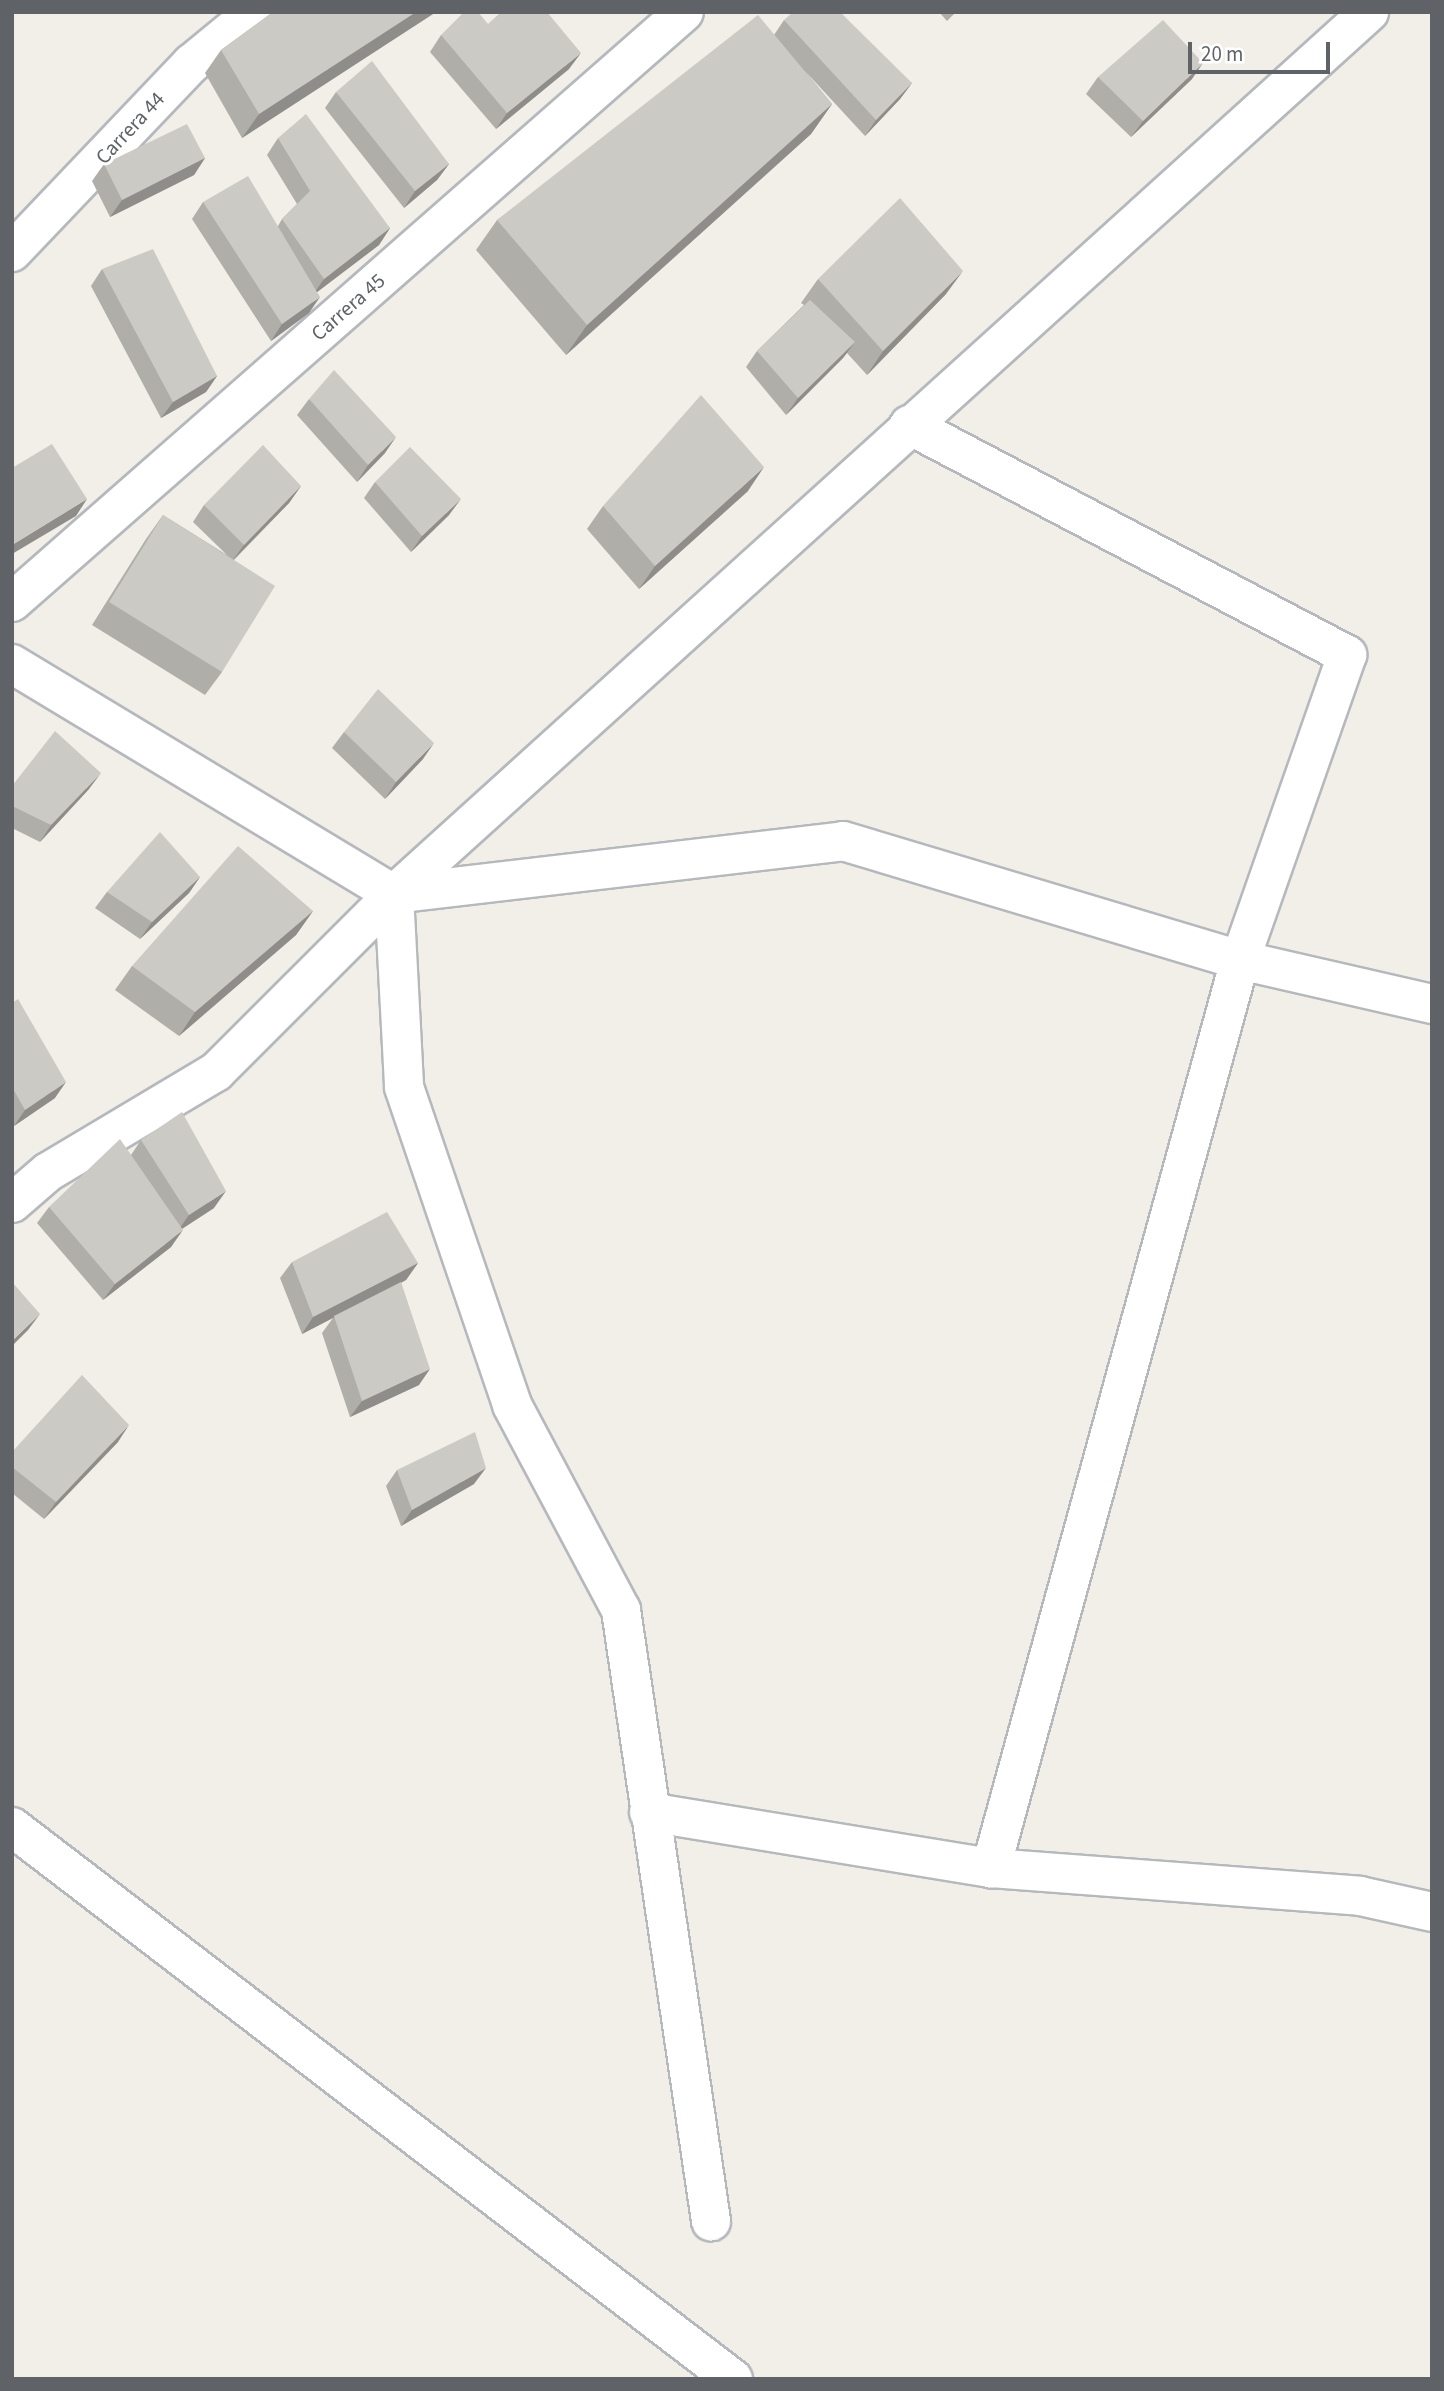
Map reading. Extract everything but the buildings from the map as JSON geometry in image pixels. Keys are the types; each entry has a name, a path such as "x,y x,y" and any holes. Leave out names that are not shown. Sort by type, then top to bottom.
{"street":[{"name":"Carrera 44","path":"12,252 191,64 254,12"},
{"name":"Carrera 45","path":"12,601 684,12"},
{"path":"12,1203 48,1172 216,1072 394,894 909,425 1369,12"},
{"path":"909,425 1347,655 1240,960 991,1868"},
{"path":"12,664 394,894 843,841 1240,960 1432,1004"},
{"path":"394,894 404,1087 512,1405 621,1610 711,2221"},
{"path":"649,1812 991,1868 1360,1896 1432,1912"},
{"path":"12,1827 733,2379"}]}
